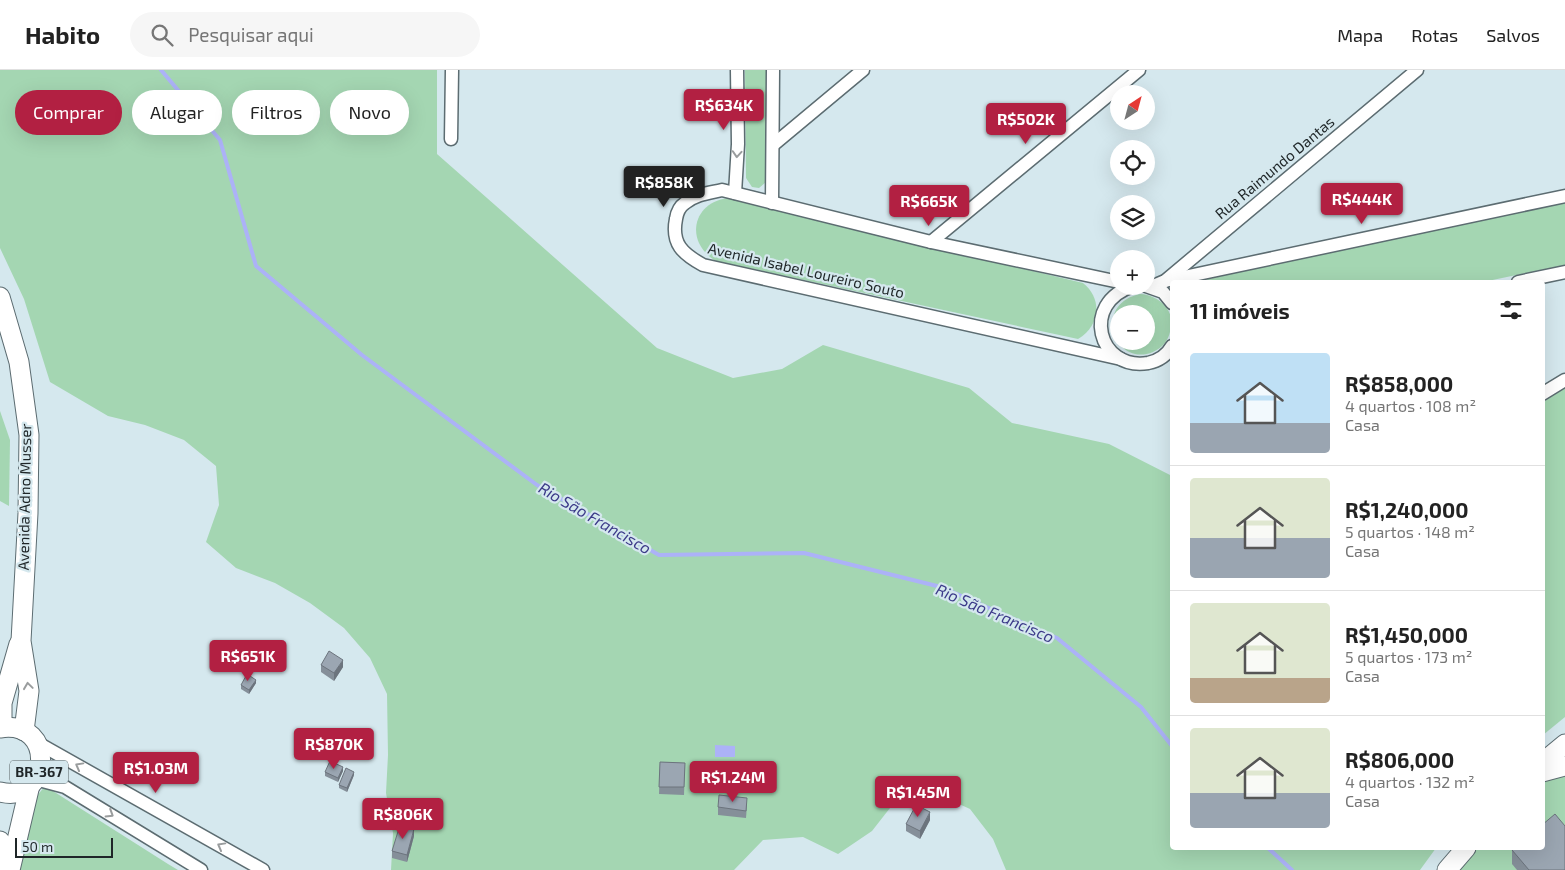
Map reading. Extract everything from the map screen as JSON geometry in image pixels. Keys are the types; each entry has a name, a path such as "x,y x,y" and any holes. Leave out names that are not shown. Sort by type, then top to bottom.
{"main road":[{"name":"Avenida Adno Musser","path":"0,297 19,362 29,435 28,513 20,641 2,703 1,727"},
{"name":"Avenida Adno Musser","path":"20,641 29,691 30,736"},
{"name":"BR-367","path":"1,727 14,727 30,736 40,749 41,765 33,782 10,870"},
{"path":"1545,761 1565,744"},
{"path":"1545,771 1565,766"},
{"name":"BR-367","path":"0,792 13,793 22,790 33,782"},
{"path":"0,840 5,870"},
{"path":"1447,870 1464,850"}],"street":[{"path":"451,139 452,70"},
{"path":"735,193 738,144 737,70"},
{"path":"772,204 774,145 773,70"},
{"path":"774,145 863,70"},
{"path":"931,242 1139,70"},
{"name":"Rua Raimundo Dantas","path":"1155,284 1165,281 1417,70"},
{"name":"Avenida Isabel Loureiro Souto","path":"1110,280 931,242 772,204 722,190 700,194 686,202 678,211 674,226 676,242 688,257 703,265 1121,359 1131,363 1152,362 1170,351"},
{"path":"1165,281 1565,196"},
{"path":"1527,280 1565,272"},
{"path":"1155,289 1163,292 1170,301"},
{"path":"1114,295 1110,298 1103,310 1100,324 1103,338 1110,350 1121,359"},
{"path":"1545,392 1565,380"},
{"path":"30,736 263,870"},
{"path":"33,782 65,787 201,870"}],"green space":[{"path":"0,70 437,70 437,154 657,348 733,378 782,369 823,345 969,388 1012,423 1109,444 1170,475 1170,850 1435,850 1420,870 1006,870 993,839 970,809 935,793 897,799 872,831 838,854 803,837 763,840 734,870 391,870 393,833 386,793 388,755 387,694 370,658 344,628 310,603 275,583 236,568 206,542 219,505 216,466 184,440 145,425 108,416 50,382 24,299 0,248"},
{"path":"745,70 767,70 766,182 759,188 752,187 746,178"},
{"path":"728,198 1083,283 1094,297 1096,304 1095,320 1085,334 1078,339 716,261 706,253 700,244 696,234 696,225 706,207 716,201"},
{"path":"1565,200 1565,265 1493,280 1204,280"},
{"path":"1138,295 1154,297 1169,311 1170,332 1168,338 1164,344 1153,352 1139,355 1127,350 1155,350 1155,305 1120,305 1125,300"},
{"path":"1565,388 1565,717 1545,733 1545,401"},
{"path":"0,411 10,440 9,506 0,501"},
{"path":"1565,770 1565,870 1451,870 1468,850 1545,850 1545,775"},
{"path":"45,786 178,870 17,870 32,802"}],"water":[{"path":"715,745 735,746 735,757 715,757"}],"building":[{"path":"329,651 343,660 334,673 321,665"},
{"path":"247,674 256,680 249,690 241,685"},
{"path":"330,761 343,767 338,778 325,772"},
{"path":"660,762 685,763 684,787 659,787"},
{"path":"346,768 354,772 347,788 339,785"},
{"path":"719,795 747,798 746,811 718,807"},
{"path":"916,805 930,812 920,831 906,824"},
{"path":"1555,814 1565,826 1565,870 1529,870 1512,850 1545,850 1545,822"},
{"path":"400,825 414,829 407,855 392,851"}],"waterway":[{"name":"Rio São Francisco","path":"161,70 220,140 256,266 362,355 537,485 659,555 804,553 941,587 1057,638 1141,707 1170,743"},
{"name":"Rio São Francisco","path":"1270,850 1292,870"}]}
